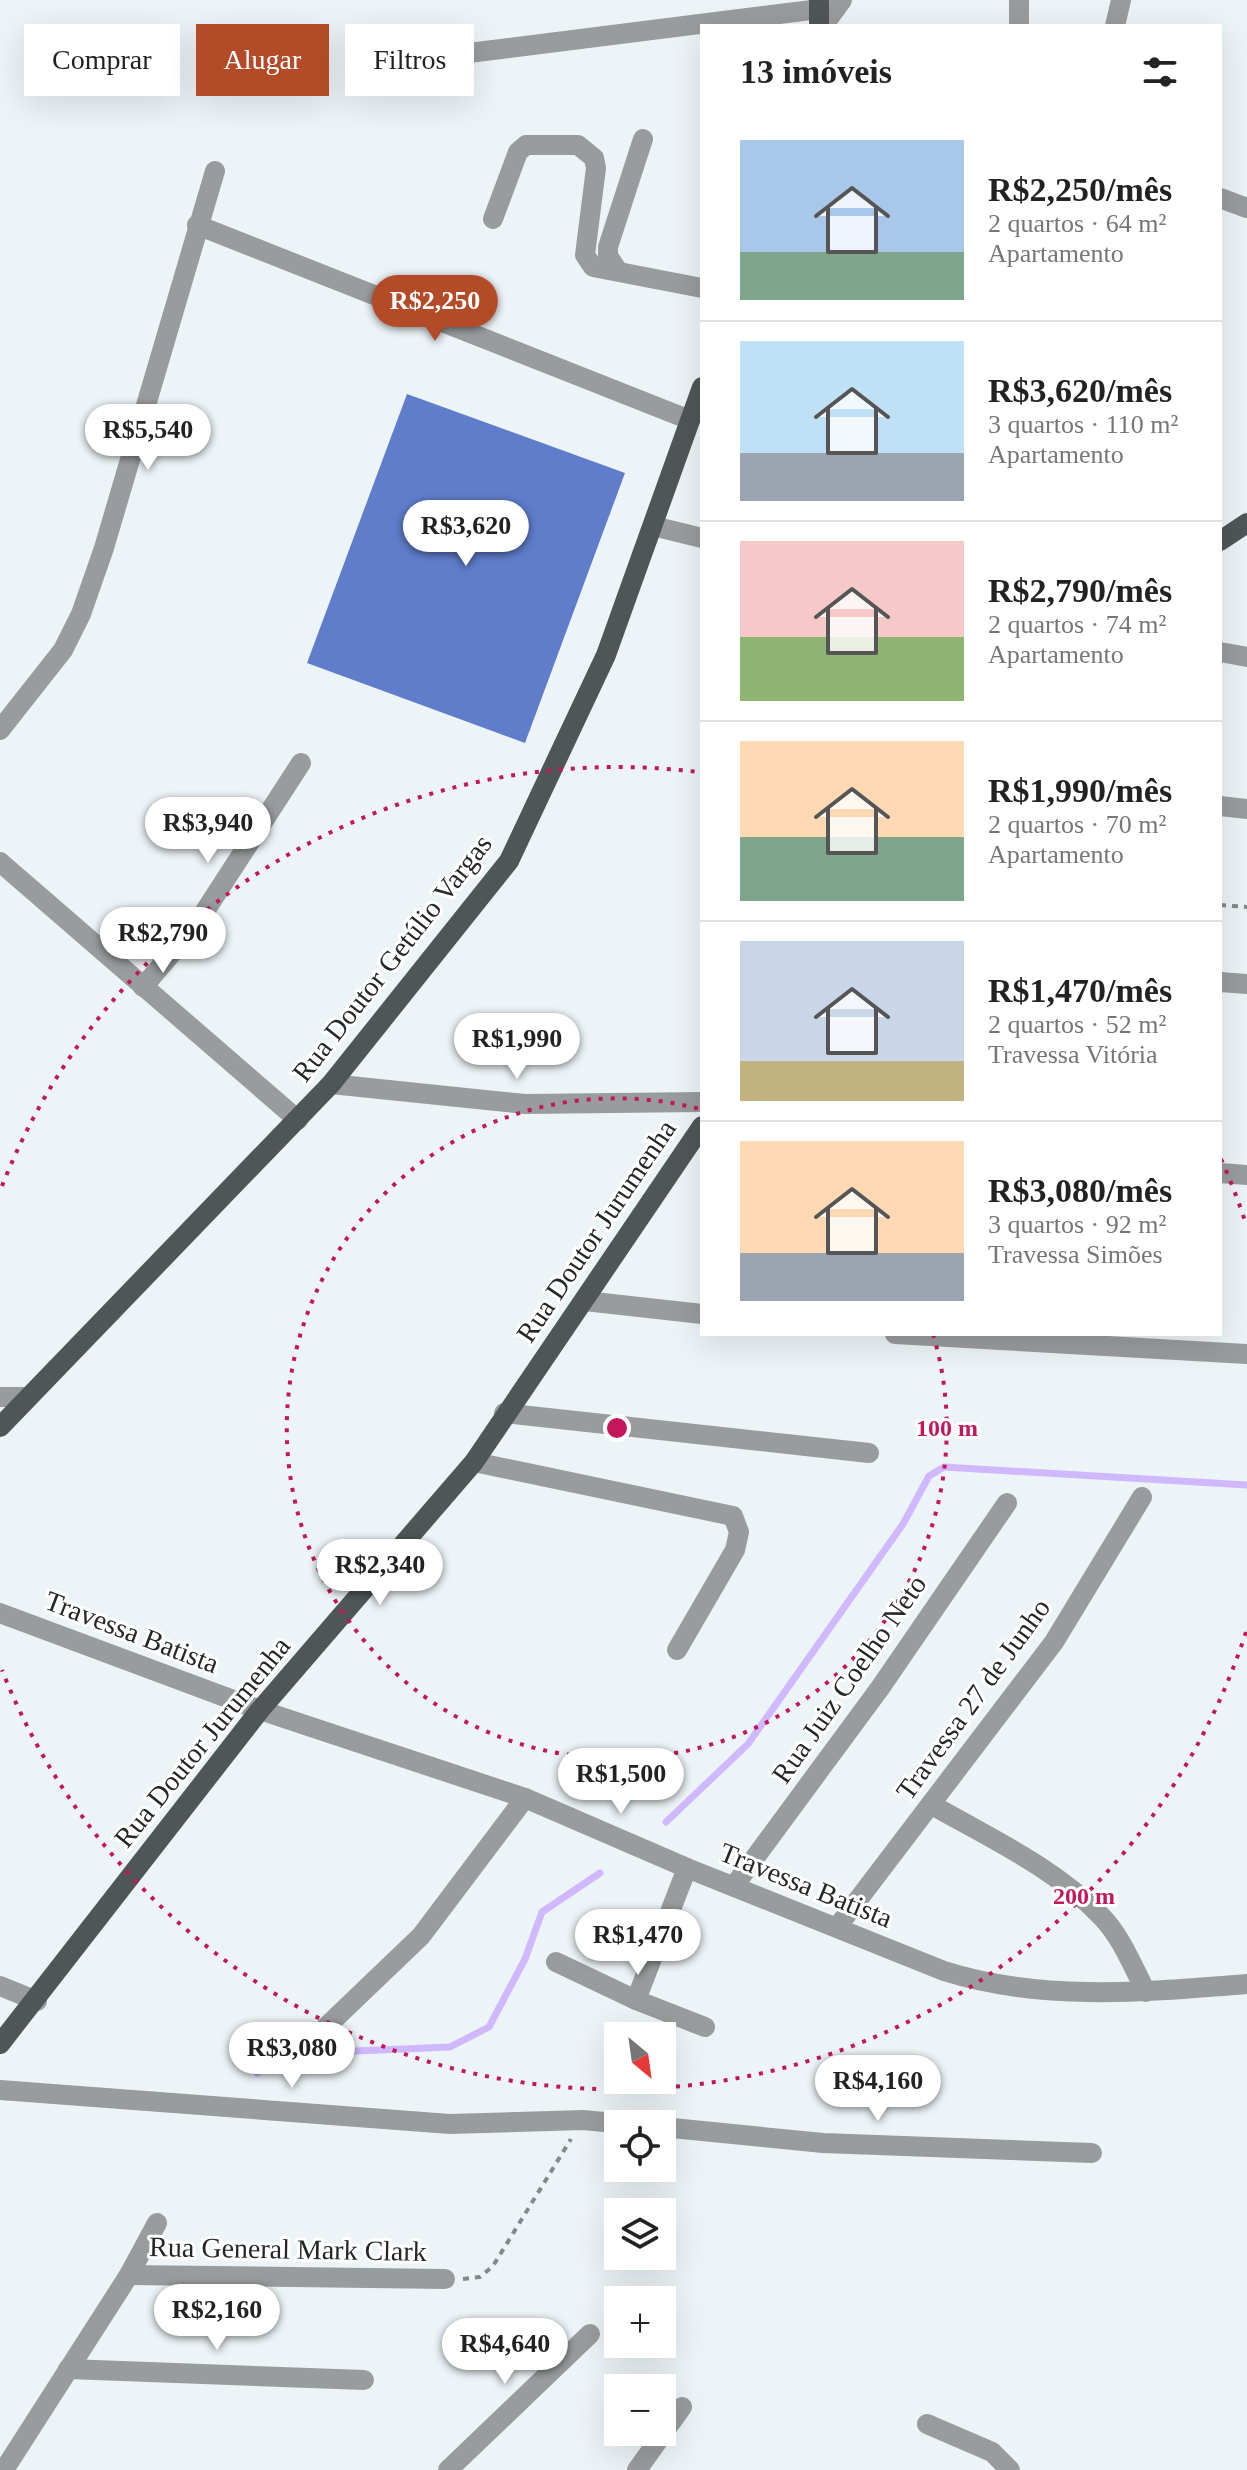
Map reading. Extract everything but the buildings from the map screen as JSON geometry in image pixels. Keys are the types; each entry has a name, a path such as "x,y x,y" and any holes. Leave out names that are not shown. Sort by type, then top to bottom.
{"main road":[{"name":"Rua Doutor Getúlio Vargas","path":"0,1427 331,1084 509,861 585,705 700,392"},
{"name":"Rua Doutor Jurumenha","path":"0,2044 37,2001 260,1710 474,1462 504,1413 585,1301 700,1130"}],"street":[{"path":"737,24 820,15 842,0"},
{"path":"1019,0 1019,24"},
{"path":"1115,24 1121,0"},
{"path":"474,52 700,28"},
{"path":"618,271 608,256 608,247 643,139"},
{"path":"493,219 518,152 535,142 578,145 594,158 596,168 585,255 593,267 700,288"},
{"path":"0,730 44,676 81,614 104,548 215,171"},
{"path":"1222,199 1247,208"},
{"path":"197,225 690,420"},
{"path":"653,526 700,538"},
{"path":"1222,652 1247,657"},
{"path":"143,987 196,925 301,763"},
{"path":"1222,806 1247,809"},
{"path":"0,862 298,1120"},
{"path":"1222,982 1247,984"},
{"path":"331,1084 525,1104 700,1102"},
{"path":"1222,1173 1247,1175"},
{"path":"585,1301 700,1314"},
{"path":"930,1336 1247,1354"},
{"path":"0,1397 28,1397"},
{"path":"504,1413 869,1453"},
{"path":"474,1462 733,1516 739,1532 735,1550 677,1650"},
{"name":"Travessa 27 de Junho","path":"838,1926 1054,1642 1142,1497"},
{"name":"Rua Juiz Coelho Neto","path":"734,1886 880,1688 1007,1503"},
{"name":"Travessa Batista","path":"0,1613 260,1710 525,1798 687,1868 944,1971 986,1984 1066,1991 1146,1992 1247,1984"},
{"path":"326,2027 421,1936 525,1798"},
{"path":"932,1805 1041,1867 1075,1893 1119,1940 1146,1992"},
{"path":"636,2000 687,1868"},
{"path":"556,1962 636,2000 705,2027"},
{"path":"0,1986 37,2001"},
{"path":"0,2090 450,2124 604,2122"},
{"path":"676,2128 823,2143 1092,2153"},
{"path":"4,2470 129,2275 157,2223"},
{"name":"Rua General Mark Clark","path":"129,2275 445,2279"},
{"path":"448,2470 590,2334"},
{"path":"68,2369 364,2380"},
{"path":"637,2470 682,2407"},
{"path":"927,2424 992,2452 1010,2470"}],"path":[{"path":"1222,905 1247,907"},
{"path":"445,2279 480,2277 493,2266 583,2120"}],"waterway":[{"path":"666,1822 748,1744 903,1524 929,1476 944,1467 1247,1485"},
{"path":"257,2073 286,2054 450,2047 489,2027 525,1959 542,1912 600,1873"}]}
